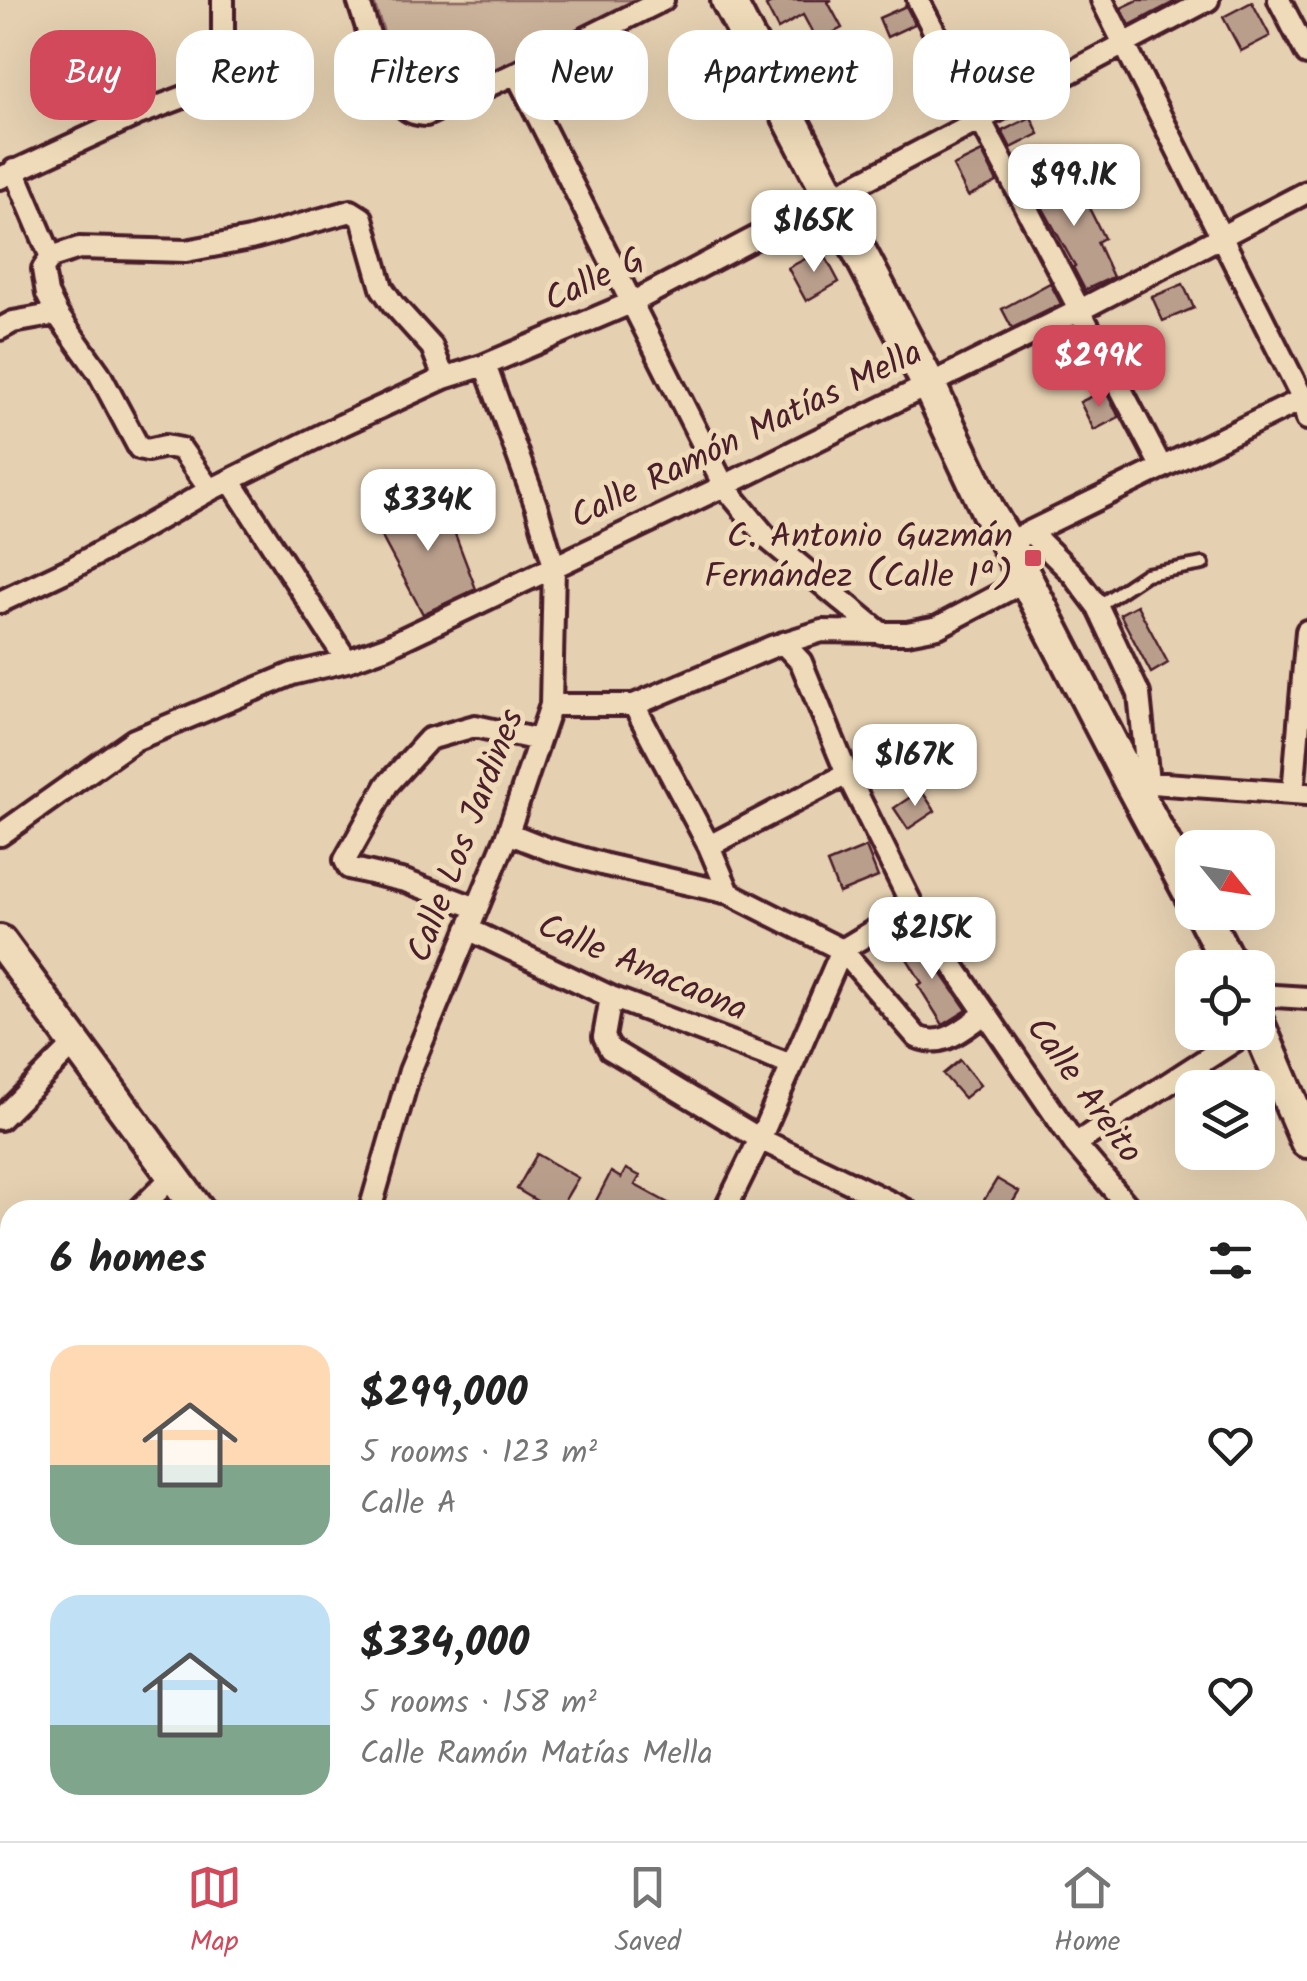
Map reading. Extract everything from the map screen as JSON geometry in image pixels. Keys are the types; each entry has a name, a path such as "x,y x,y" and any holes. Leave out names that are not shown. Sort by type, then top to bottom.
{"main road":[{"path":"728,0 929,385 989,513 1019,538 1026,580 1139,782 1175,859"},
{"path":"1268,1050 1307,1140"}],"street":[{"path":"51,257 7,174 218,84 223,73 222,0"},
{"path":"358,0 392,91 406,109 416,114 426,114 515,73"},
{"path":"603,30 663,0"},
{"path":"918,0 934,30"},
{"path":"1019,538 1162,468 1306,405 1102,0"},
{"name":"Calle G","path":"1070,73 1208,0"},
{"path":"1279,0 1307,54"},
{"path":"540,120 724,486 768,539 881,633"},
{"path":"981,120 1162,468"},
{"name":"Calle G","path":"0,602 74,567 210,490 342,424 633,302 981,120"},
{"name":"Calle Ramón Matías Mella","path":"0,835 134,740 292,674 386,648 929,385 1307,192"},
{"path":"210,490 181,449 139,448 99,373 46,294 44,268 51,257 79,248 186,251 250,239 351,211 362,218 382,288 432,347 444,378"},
{"path":"0,328 57,314"},
{"name":"Calle Los Jardines","path":"373,1200 410,1071 508,834 551,704 554,566 485,365"},
{"path":"230,480 348,661"},
{"path":"1019,538 1073,574 1098,607 1139,694 1139,782 1300,793 1307,631"},
{"path":"551,704 634,705 822,631 908,633 938,627 1026,580"},
{"name":"Calle Areito","path":"784,643 801,662 847,774 913,907 1076,1144 1123,1200"},
{"path":"634,705 709,846 729,894"},
{"path":"476,908 350,868 345,860 387,785 429,740 475,726 538,740"},
{"path":"709,846 847,774"},
{"path":"508,834 606,865 729,894 842,950 917,1037 929,1042 945,1040 986,1012"},
{"path":"730,1200 842,950 913,907"},
{"name":"Calle Anacaona","path":"468,929 611,997 792,1065"},
{"path":"0,941 191,1200"},
{"path":"1275,996 1307,998"},
{"path":"611,997 604,1037 610,1049 760,1139 885,1200"},
{"path":"0,1120 76,1043"},
{"path":"1076,1144 1220,1050"},
{"path":"149,1200 174,1176"}],"lane":[{"path":"1098,607 1146,574 1202,564"}],"shaded area":[{"path":"373,0 644,0 583,30 515,30 515,64 495,74 495,30 383,30"}],"building":[{"path":"778,0 832,0 828,2 842,28 811,30 803,15 778,29 766,6"},
{"path":"1138,0 1174,2 1130,25 1121,8"},
{"path":"1252,2 1270,36 1241,51 1223,17"},
{"path":"906,6 915,24 893,34 893,30 884,30 879,18"},
{"path":"1032,120 1039,134 1011,148 1002,131"},
{"path":"982,152 997,182 968,196 953,166"},
{"path":"1061,170 1079,208 1087,204 1104,238 1097,242 1113,277 1085,290 1030,185"},
{"path":"822,250 839,282 806,301 788,268"},
{"path":"1050,283 1061,304 1012,328 1002,309"},
{"path":"1183,284 1194,308 1163,321 1152,297"},
{"path":"1105,390 1119,417 1094,430 1080,402"},
{"path":"439,492 476,589 423,614 376,526"},
{"path":"1137,605 1168,663 1151,673 1120,614"},
{"path":"921,790 935,811 908,829 894,808"},
{"path":"866,847 878,877 839,893 827,863"},
{"path":"914,934 967,1010 943,1025 898,944"},
{"path":"960,1060 980,1085 964,1098 943,1074"},
{"path":"537,1154 578,1178 565,1200 535,1200 517,1189"},
{"path":"626,1169 640,1176 635,1185 663,1200 597,1200 611,1172 621,1178"},
{"path":"997,1179 1019,1192 1014,1200 984,1200"}],"place":[{"name":"C. Antonio Guzmán Fernández (Calle 1ª)","path":"1033,558"}]}
